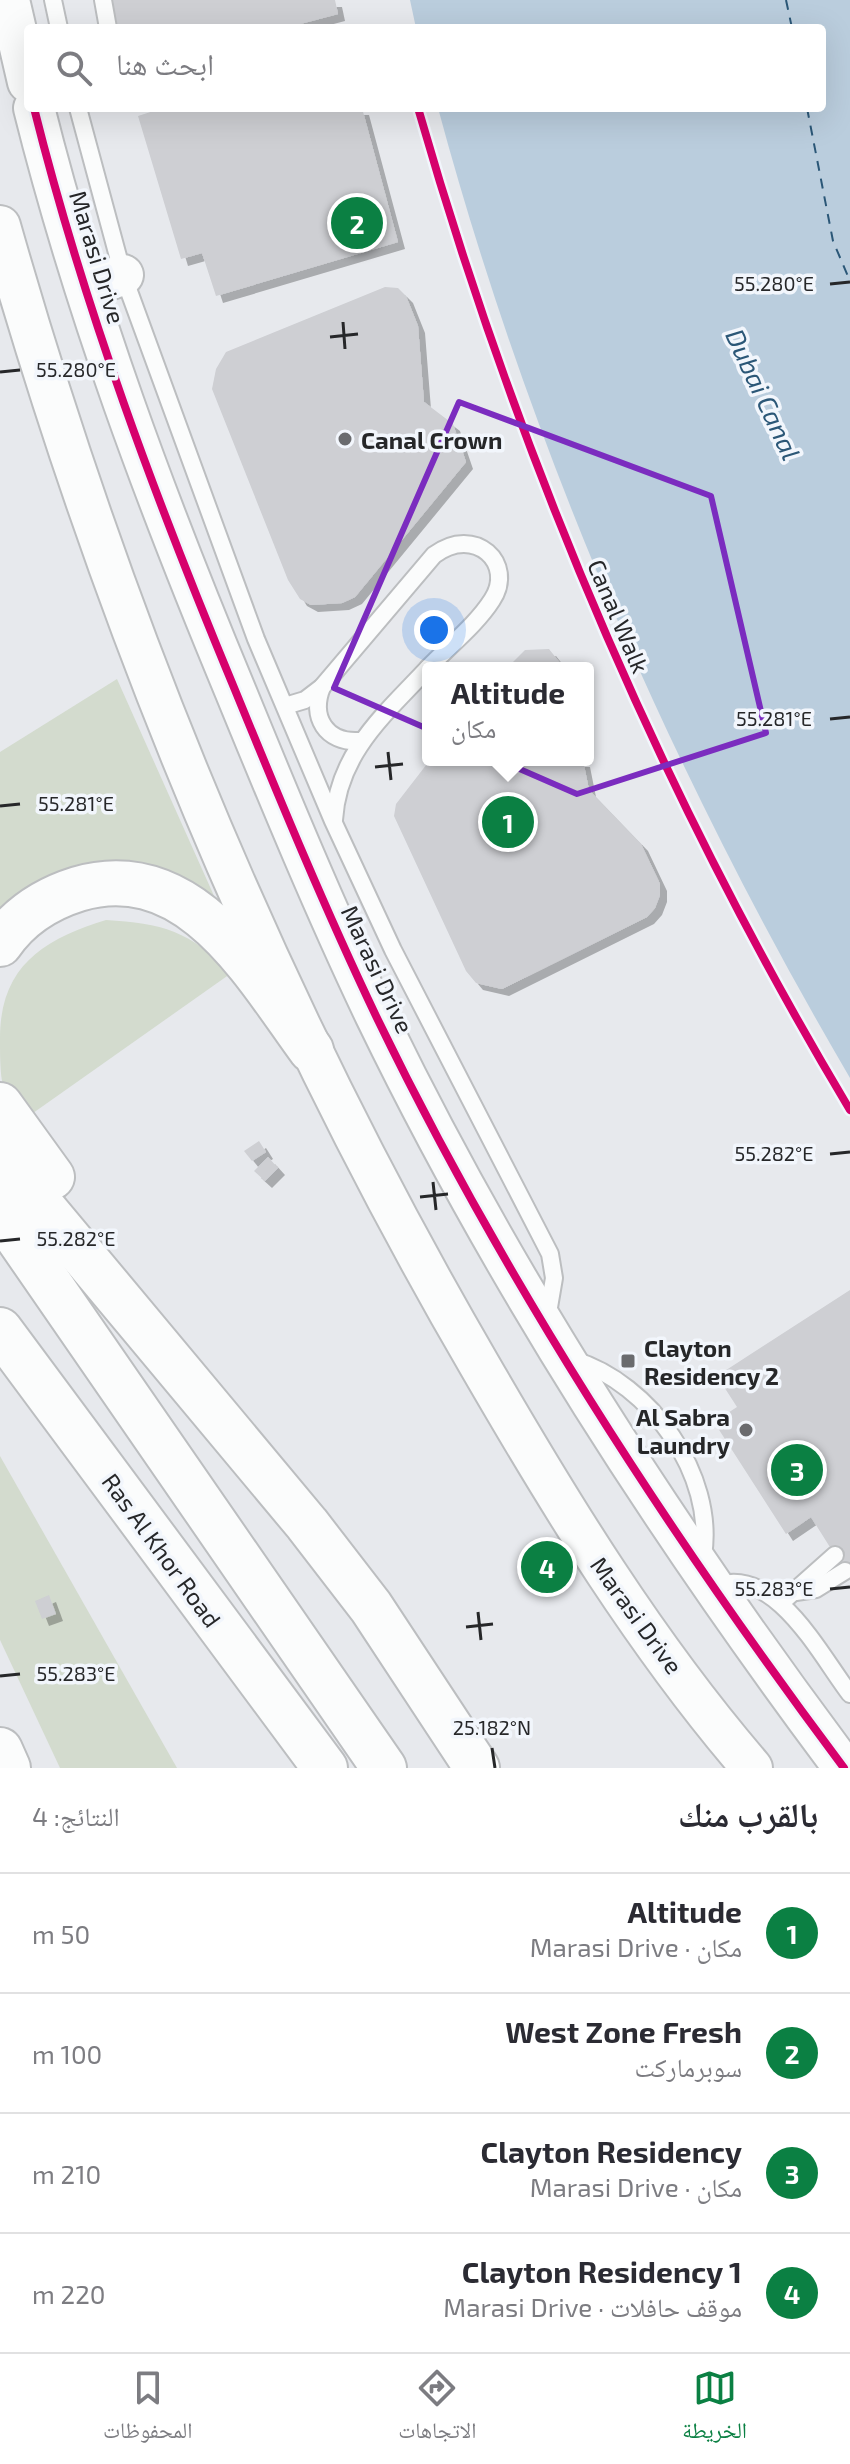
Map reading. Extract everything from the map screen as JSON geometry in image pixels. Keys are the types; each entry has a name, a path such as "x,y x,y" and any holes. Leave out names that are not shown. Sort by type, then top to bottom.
{"highway":[{"path":"0,944 10,929 38,906 61,894 112,884 163,893 187,904 210,920 236,947 311,1050"},
{"path":"0,1105 19,1135 162,1317 184,1351 197,1388"},
{"path":"0,1156 197,1388 371,1607 477,1768"},
{"path":"0,1212 264,1599 384,1768"},
{"name":"Ras Al Khor Road","path":"0,1330 325,1768"},
{"path":"0,1750 8,1768"}],"street":[{"path":"9,0 24,65"},
{"name":"Marasi Drive","path":"35,112 115,382 190,584 342,942 378,1019 462,1178 555,1340 706,1579 844,1768"},
{"name":"Marasi Drive","path":"0,226 70,457 121,603 172,733 311,1050 394,1216 541,1471 641,1624 746,1763"},
{"path":"86,287 123,275"}],"lane":[{"path":"53,0 58,24"},
{"path":"103,0 107,24"},
{"path":"79,112 123,275 223,554 285,706 333,821 440,1045 550,1254 555,1340"},
{"path":"285,706 305,700 322,687 434,555 449,544 467,542 484,549 496,564 499,581 493,599 434,662"},
{"path":"333,821 338,787 359,741 422,674"},
{"path":"322,687 316,710 326,731 347,742 359,741"},
{"path":"781,1603 835,1555"},
{"path":"796,1592 816,1589 845,1571"},
{"path":"706,1579 748,1583 770,1593 781,1603 850,1694"}],"highlighted area":[{"path":"459,402 711,496 766,733 577,794 334,688"}],"shaded area":[{"path":"117,679 219,907 165,882 0,916 0,752"},
{"path":"106,920 143,924 174,932 202,948 230,974 26,1118 2,1081 0,1038 8,992 17,974 45,947 63,936"},
{"path":"0,1456 177,1768 60,1768 0,1640"}],"water":[{"name":"Dubai Canal","path":"410,0 850,0 850,1078 723,846 612,607 516,361 439,112 826,112 826,24 415,24"}],"building":[{"path":"112,0 335,0 338,14 300,24 117,24"},
{"path":"150,112 363,112 398,242 216,296 202,253 181,259 138,116"},
{"name":"Canal Crown","path":"385,287 398,288 406,296 418,326 424,402 453,424 466,462 355,597 342,603 311,605 300,599 288,580 212,389 216,369 226,352"},
{"path":"549,649 559,662 513,662 525,650"},
{"path":"425,766 584,766 589,790 641,844 660,884 660,895 647,917 502,989 476,983 466,971 394,816 396,804"},
{"path":"259,1141 266,1152 252,1161 244,1151"},
{"path":"268,1157 278,1168 265,1181 254,1171"},
{"path":"850,1290 850,1579 811,1517 786,1534 714,1422 737,1407 717,1376"},
{"path":"49,1595 56,1614 42,1619 35,1601"}],"ferry route":[{"path":"786,0 791,24"},
{"path":"808,112 833,241 850,281"}],"cycle path":[{"path":"35,112 75,257 150,475 286,813 376,1016 478,1212 592,1403 715,1589 844,1768"},
{"name":"Canal Walk","path":"419,112 502,369 601,623 657,748 717,870 850,1110"}],"place":[{"name":"West Zone Fresh","path":"357,223"},
{"name":"Canal Crown","path":"345,439"},
{"name":"Altitude","path":"508,822"},
{"name":"Clayton Residency 2","path":"628,1361"},
{"name":"Al Sabra Laundry","path":"746,1430"},
{"name":"Clayton Residency","path":"797,1470"},
{"name":"Clayton Residency 1","path":"547,1567"}]}
